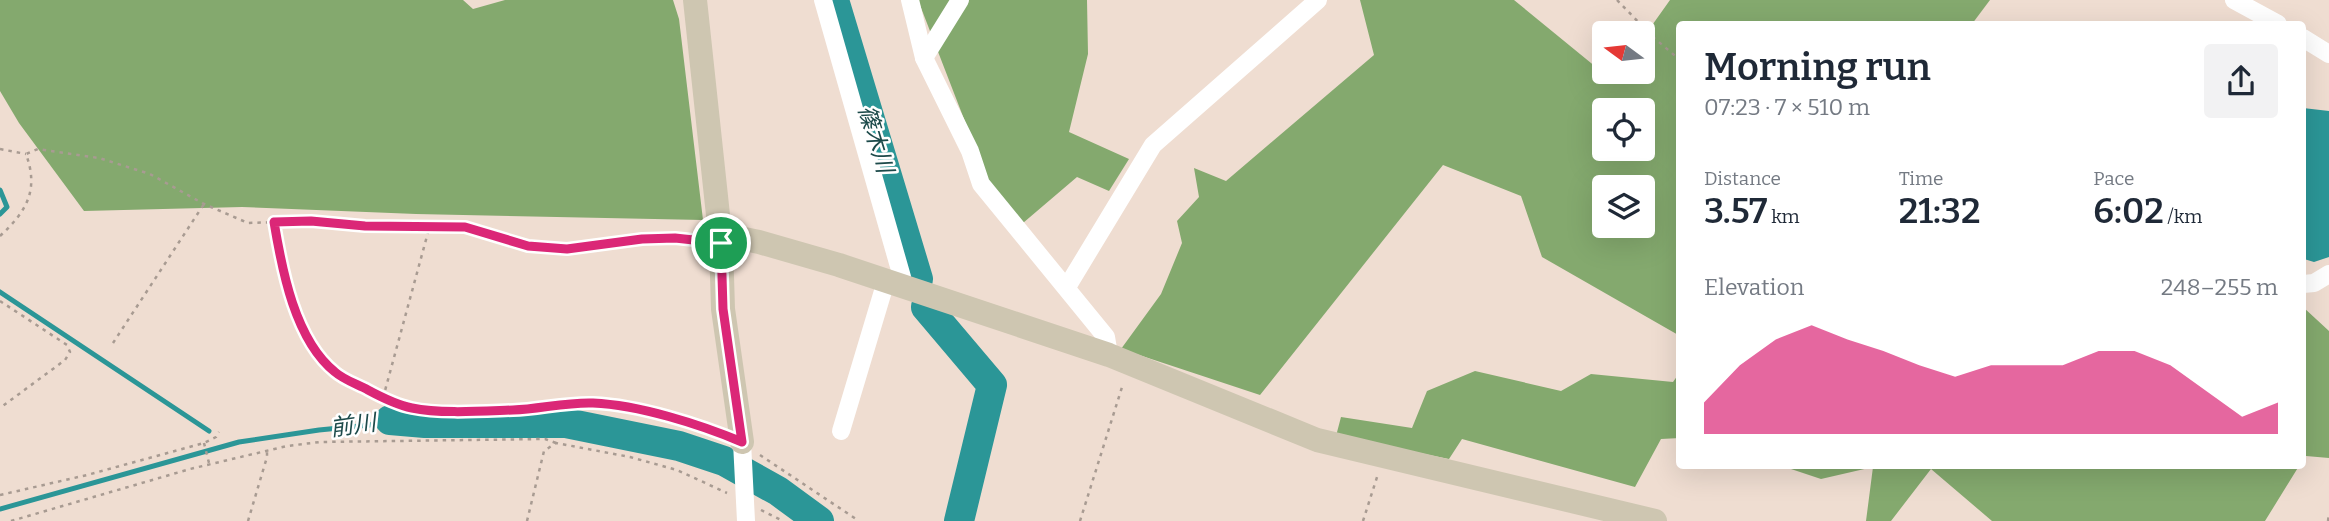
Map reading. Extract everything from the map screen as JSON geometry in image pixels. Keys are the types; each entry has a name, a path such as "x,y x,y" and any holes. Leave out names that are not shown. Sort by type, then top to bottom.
{"street":[{"path":"695,0 721,238 723,309 742,442 746,512"},
{"path":"822,0 899,264 895,284 841,431"},
{"path":"910,0 923,58 970,151 981,184 1067,287 1106,337 1119,360"},
{"path":"923,58 960,0"},
{"path":"1067,287 1153,145 1318,0"},
{"path":"2234,0 2272,21"},
{"path":"2306,40 2329,54"},
{"path":"721,238 759,242 895,284 1119,360 1317,440 1655,521"},
{"path":"2306,284 2314,283 2329,274"}],"path":[{"path":"1617,0 1676,57"},
{"path":"0,149 26,154 38,149 99,158 149,174 204,204 248,223 311,221 365,226 465,227 528,246 567,249 642,239 721,238"},
{"path":"0,236 19,217 28,201 32,186 31,169 26,154"},
{"path":"113,344 204,204"},
{"path":"274,222 291,299 300,324 312,344 323,361 337,374 383,398 411,408 432,410 515,410 594,403 706,427 742,442 859,521"},
{"path":"383,398 430,225"},
{"path":"0,301 67,345 70,352 65,360 0,408"},
{"path":"1080,521 1119,360"},
{"path":"0,495 204,443 216,437 219,432"},
{"path":"12,521 210,465 320,442 534,438 630,457 677,470 746,512 783,521"},
{"path":"204,443 210,465"},
{"path":"527,521 544,451 556,443"},
{"path":"248,521 267,451"},
{"path":"1363,521 1384,457"},
{"path":"2328,521 2329,514"}],"green space":[{"path":"0,0 463,0 473,9 505,0 673,0 679,19 703,220 242,207 84,211 19,123 0,91"},
{"path":"918,0 1087,0 1088,54 1069,132 1129,159 1109,191 1077,177 1023,223 988,181"},
{"path":"1360,0 1514,0 1592,64 1592,84 1656,84 1655,21 1670,0 1990,0 1974,21 1676,21 1676,334 1542,257 1521,196 1443,165 1260,395 1121,349 1161,294 1182,243 1177,221 1199,197 1194,168 1226,181 1374,55"},
{"path":"2306,310 2329,331 2329,458 2306,456"},
{"path":"1475,371 1561,391 1591,374 1673,382 1676,378 1676,438 1661,439 1635,487 1462,439 1449,459 1336,436 1341,417 1412,428 1427,391"},
{"path":"1791,469 1864,469 1821,479"},
{"path":"1873,469 1931,469 1891,521 1866,521"},
{"path":"1931,469 2297,469 2265,521 1992,521"}],"water":[{"path":"2306,108 2329,111 2329,257 2314,262 2306,260"}],"waterway":[{"name":"篠木川","path":"834,0 918,279"},
{"path":"0,190 7,207 0,214"},
{"path":"0,292 209,431"},
{"name":"篠木川","path":"926,307 992,385 959,521"},
{"name":"前川","path":"0,509 239,442 390,420"},
{"name":"前川","path":"390,420 425,423 566,423 679,446 724,461 778,491 819,521"}],"route":[{"path":"274,222 465,227 528,246 567,249 642,239 675,238 721,243 723,309 742,442 706,427 594,403 515,410 432,410 411,408 383,398 337,374 323,361 312,344 300,324 291,299 274,222"}]}
